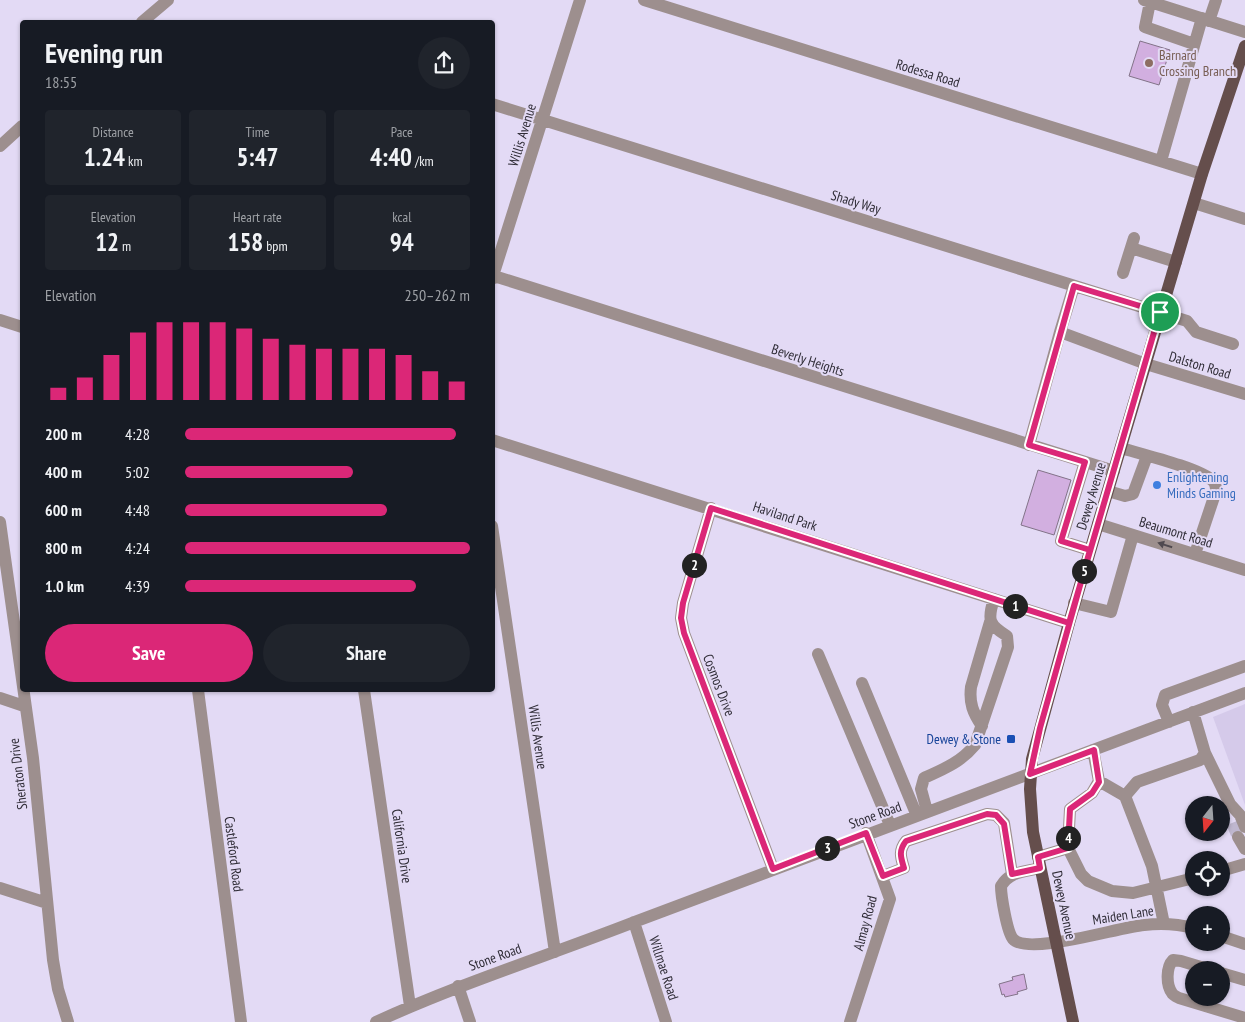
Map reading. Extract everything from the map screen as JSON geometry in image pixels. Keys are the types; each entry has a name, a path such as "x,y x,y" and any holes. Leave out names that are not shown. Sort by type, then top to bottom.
{"main road":[{"name":"Dewey Avenue","path":"1073,1022 1039,862 1032,818 1030,774 1074,603 1202,174 1245,46"}],"street":[{"path":"144,20 168,0"},
{"name":"Willis Avenue","path":"495,272 580,0"},
{"name":"Rodessa Road","path":"644,0 1202,174"},
{"path":"1161,161 1194,44 1216,0"},
{"path":"1194,44 1145,27 1147,1 1245,32"},
{"path":"495,105 543,119"},
{"name":"Shady Way","path":"543,119 1160,312 1187,321 1196,332 1233,344"},
{"path":"0,146 20,128"},
{"path":"1194,203 1245,219"},
{"path":"1123,273 1132,243 1176,262"},
{"name":"Beverly Heights","path":"495,279 1114,471"},
{"path":"1029,445 1074,286"},
{"path":"0,320 20,326"},
{"name":"Dalston Road","path":"1060,332 1146,364 1245,394"},
{"name":"Haviland Park","path":"495,441 1069,623"},
{"path":"1121,448 1202,474 1214,482 1216,486 1196,554"},
{"path":"1108,491 1125,496 1133,494 1136,490 1146,456"},
{"path":"1085,462 1061,541 1090,550"},
{"name":"Cosmos Drive","path":"711,508 683,603 681,618 684,633 773,869"},
{"name":"Sheraton Drive","path":"0,522 20,675"},
{"name":"Beaumont Road","path":"1098,524 1245,570"},
{"path":"1074,603 1111,612 1133,535"},
{"name":"Willis Avenue","path":"495,547 554,952"},
{"path":"982,726 971,708 971,687 990,622 990,612 994,599"},
{"path":"922,813 921,789 924,778 951,767 966,756 975,746 1008,647 1008,636 996,629 990,622"},
{"path":"818,654 890,825"},
{"path":"1168,722 1162,705 1165,695 1245,666"},
{"path":"862,683 922,813"},
{"name":"Sheraton Drive","path":"22,692 33,758 53,960 58,989 68,1022"},
{"name":"Castleford Road","path":"198,692 241,1022"},
{"name":"California Drive","path":"364,692 410,1006"},
{"name":"Stone Road","path":"376,1022 458,986 554,952 866,833 1245,693"},
{"path":"0,698 24,706"},
{"path":"1193,712 1205,753 1226,796"},
{"path":"1094,750 1099,782 1092,793 1070,809 1068,848 1080,874 1088,881 1112,891 1133,893 1185,880"},
{"path":"1125,796 1137,782 1200,760 1205,753"},
{"path":"1099,782 1125,796 1152,866 1164,924"},
{"path":"1230,804 1232,823"},
{"path":"1230,804 1240,815 1245,849"},
{"path":"883,876 904,868 900,855 901,848 906,841 987,814 996,815 1004,824 1012,874 1068,848"},
{"name":"Almay Road","path":"850,1022 890,899 866,833"},
{"path":"1230,868 1245,864"},
{"name":"Maiden Lane","path":"1012,874 1001,886 1009,932 1013,939 1021,944 1057,943 1119,928 1145,925 1164,924 1185,927"},
{"path":"0,888 47,903"},
{"name":"Willmae Road","path":"634,922 666,1022"},
{"path":"1230,939 1245,944"},
{"path":"1185,962 1173,960 1168,969 1169,986 1172,994 1185,1000"},
{"path":"1230,976 1245,980"},
{"path":"458,986 470,1022"},
{"path":"1205,1006 1245,1018"}],"shaded area":[{"path":"1245,704 1245,805 1213,717"}],"building":[{"name":"Barnard Crossing Branch","path":"1140,41 1170,50 1159,85 1129,76"},
{"path":"1038,470 1071,480 1054,535 1021,525"},
{"path":"1024,974 1027,989 1017,992 1018,994 1005,997 1004,994 1002,995 999,984 1013,980 1012,977"}],"tunnel":[{"path":"1232,823 1238,837"}],"place":[{"name":"Barnard Crossing Branch","path":"1149,63"},
{"name":"Enlightening Minds Gaming","path":"1157,485"},
{"name":"Dewey & Stone","path":"1011,739"}],"route":[{"path":"1160,312 1069,623 711,508 683,603 681,618 684,633 773,869 866,833 883,876 904,868 900,855 901,848 906,841 987,814 996,815 1001,818 1004,824 1012,874 1040,868 1038,857 1068,848 1070,809 1092,793 1099,782 1094,750 1030,774 1040,728 1069,623 1074,603 1090,550 1061,541 1085,462 1029,445 1074,286 1160,312"}]}
